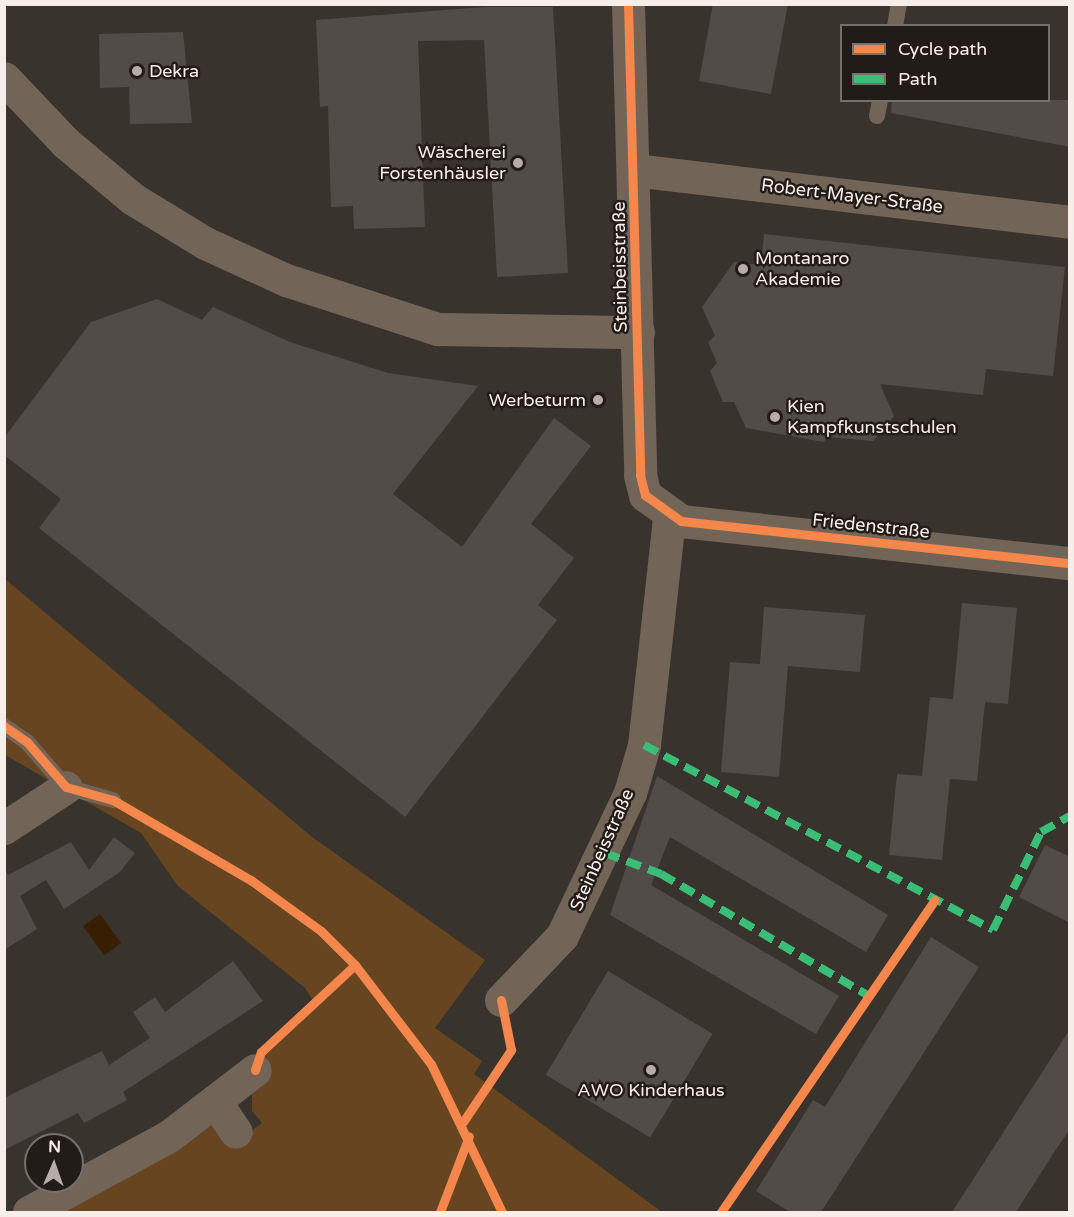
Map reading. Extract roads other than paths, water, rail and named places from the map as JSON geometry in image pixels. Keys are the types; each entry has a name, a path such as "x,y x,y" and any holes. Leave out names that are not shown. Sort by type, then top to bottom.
{"street":[{"name":"Steinbeisstraße","path":"501,1000 562,936 630,793 644,745 669,517 645,495 640,475 628,4"},
{"path":"4,78 66,143 133,199 205,243 286,280 438,329 638,332"},
{"name":"Robert-Mayer-Straße","path":"634,170 1070,222"},
{"name":"Friedenstraße","path":"669,517 1070,563"},
{"path":"4,828 66,787"},
{"path":"29,1212 170,1136 255,1070"},
{"path":"215,1101 236,1132"}],"lane":[{"path":"895,24 899,4"},
{"path":"4,726 27,742 66,787 113,800"}],"place":[{"name":"Dekra","path":"137,71"},
{"name":"Wäscherei Forstenhäusler","path":"518,163"},
{"name":"Montanaro Akademie","path":"743,269"},
{"name":"Werbeturm","path":"598,400"},
{"name":"Kien Kampfkunstschulen","path":"775,417"},
{"name":"AWO Kinderhaus","path":"651,1070"}]}
